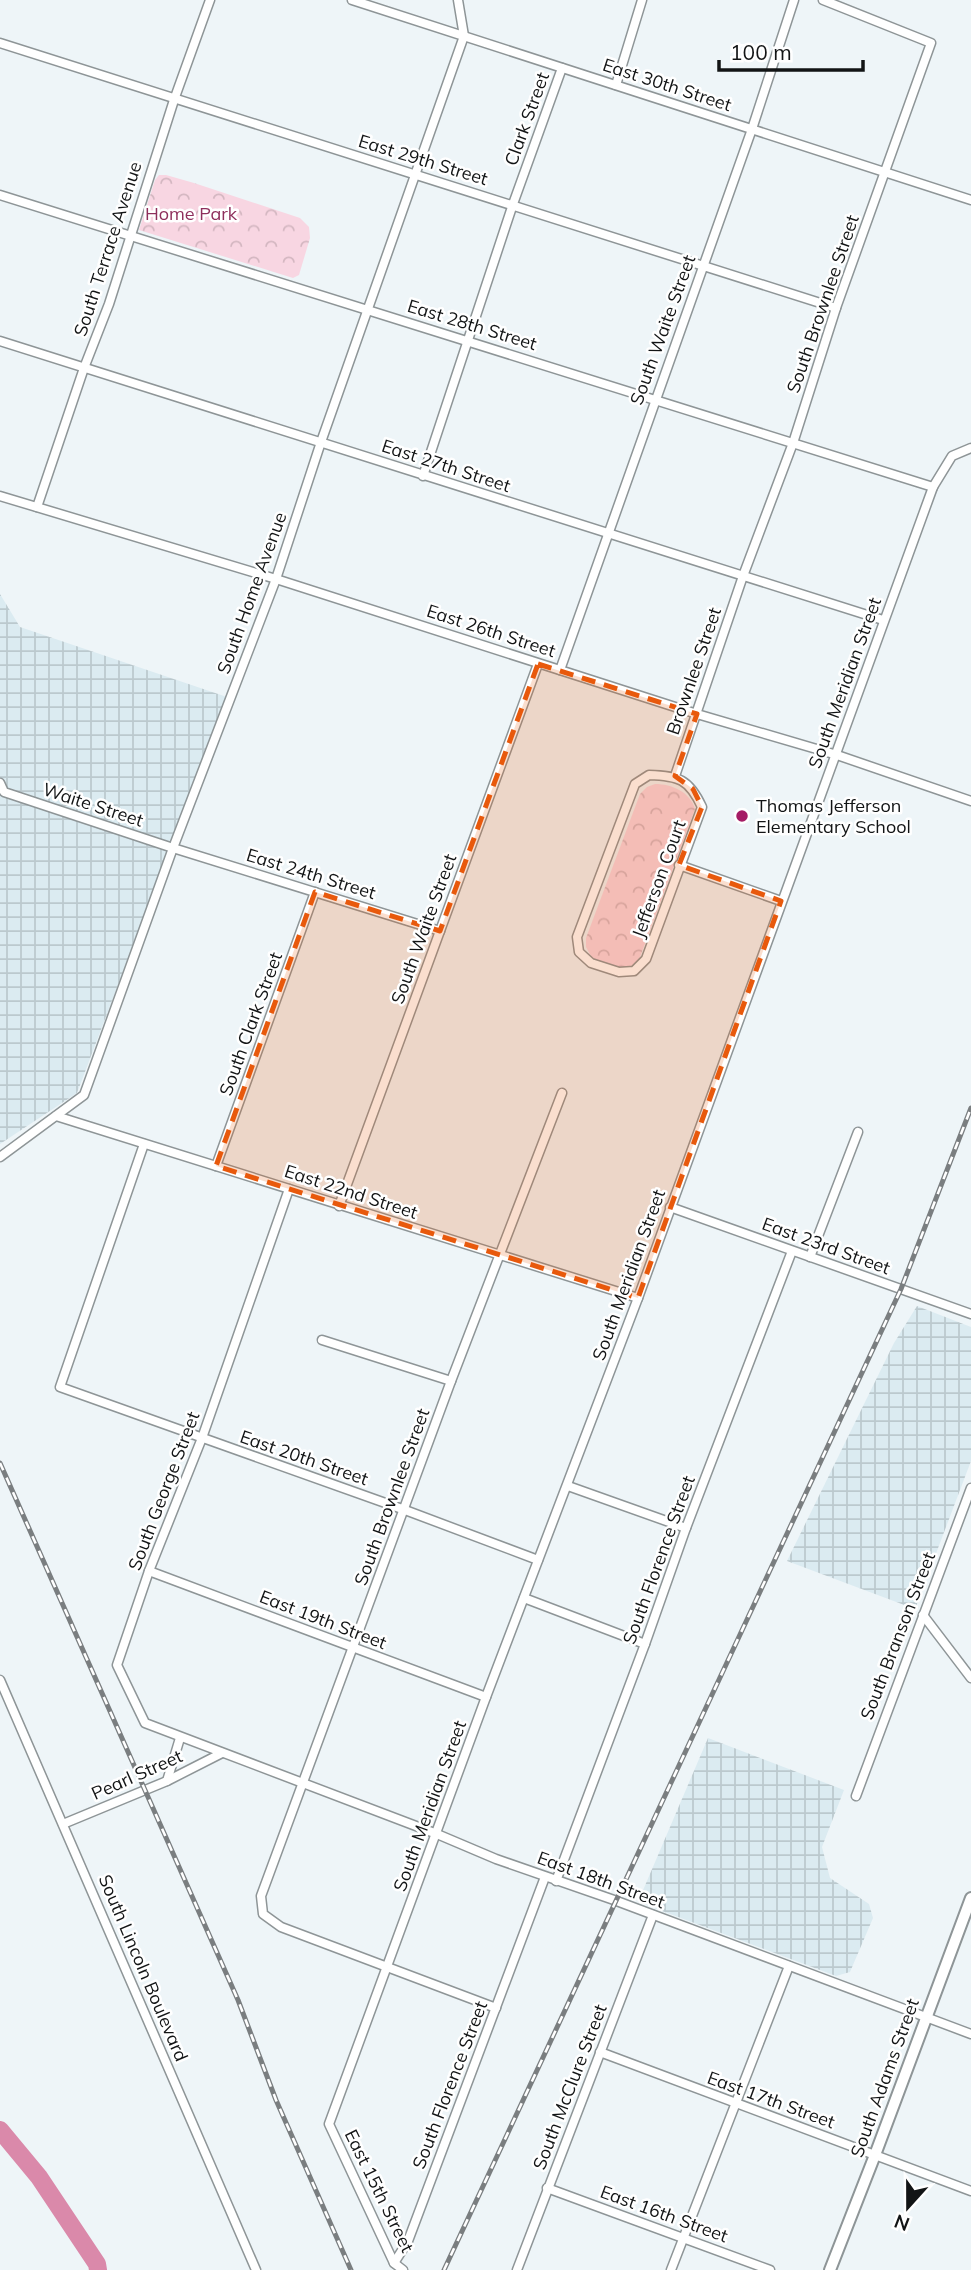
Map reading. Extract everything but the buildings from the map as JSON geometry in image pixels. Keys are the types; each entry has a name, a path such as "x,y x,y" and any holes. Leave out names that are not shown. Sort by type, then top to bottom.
{"main road":[{"name":"South Adams Street","path":"830,2270 876,2155 971,1898"}],"street":[{"name":"South Terrace Avenue","path":"37,507 84,368 109,304 174,100 210,0"},
{"name":"East 30th Street","path":"352,0 971,200"},
{"name":"South Home Avenue","path":"0,1157 84,1095 173,848 276,579 321,442 464,36 458,0"},
{"path":"616,85 642,0"},
{"name":"South Waite Street","path":"560,670 752,129 794,0"},
{"name":"South Brownlee Street","path":"743,576 793,443 836,308 932,43 823,0"},
{"name":"East 29th Street","path":"0,43 836,308"},
{"name":"Clark Street","path":"467,339 562,68"},
{"name":"East 28th Street","path":"0,195 933,487"},
{"path":"423,476 467,339"},
{"name":"East 27th Street","path":"0,341 883,620"},
{"name":"South Meridian Street","path":"329,2124 486,1698 638,1298 933,487 952,456 971,448"},
{"name":"East 26th Street","path":"0,496 276,579 697,714 836,755 971,801"},
{"name":"Brownlee Street","path":"675,776 743,576"},
{"name":"South Waite Street","path":"339,1206 538,664"},
{"name":"Jefferson Court","path":"649,775 675,776 693,789 702,807 646,959 634,971 619,972 591,963 579,952 577,937 635,785 649,775"},
{"name":"Waite Street","path":"0,783 4,792 173,848"},
{"name":"East 24th Street","path":"173,848 440,931"},
{"path":"679,865 781,901"},
{"name":"South Clark Street","path":"216,1166 315,892"},
{"name":"South Brownlee Street","path":"386,1966 281,1927 263,1914 261,1896 451,1381 562,1093"},
{"name":"East 22nd Street","path":"56,1116 638,1298"},
{"path":"810,1257 858,1132"},
{"name":"East 20th Street","path":"144,1144 60,1387 538,1560"},
{"name":"South George Street","path":"222,1754 145,1723 117,1665 149,1571 202,1438 289,1189"},
{"name":"East 23rd Street","path":"670,1207 971,1314"},
{"name":"South Florence Street","path":"556,1881 792,1251"},
{"path":"322,1340 451,1381"},
{"path":"568,1486 686,1528"},
{"name":"South Branson Street","path":"856,1796 971,1488"},
{"name":"East 19th Street","path":"149,1571 486,1698"},
{"path":"524,1598 645,1644"},
{"path":"923,1615 971,1678"},
{"name":"South Lincoln Boulevard","path":"0,1680 256,2270"},
{"path":"167,1781 180,1738"},
{"name":"East 18th Street","path":"222,1754 545,1877 971,2034"},
{"name":"Pearl Street","path":"63,1824 167,1781 222,1754"},
{"name":"South Florence Street","path":"394,2263 408,2241 545,1877"},
{"name":"South McClure Street","path":"517,2270 653,1915"},
{"path":"386,1966 496,2008"},
{"path":"671,2270 789,1966"},
{"name":"East 17th Street","path":"600,2052 971,2191"},
{"name":"East 15th Street","path":"329,2124 394,2263 403,2270"},
{"name":"East 16th Street","path":"547,2188 770,2270"}],"highlighted area":[{"path":"538,664 697,714 675,776 693,789 702,807 679,865 781,901 638,1298 216,1166 315,892 440,931"}],"shaded area":[{"path":"0,594 20,627 227,697 77,1093 0,1144"},
{"path":"917,1306 971,1327 971,1461 915,1609 787,1561 894,1343"},
{"path":"708,1738 844,1790 822,1847 830,1878 869,1904 873,1918 850,1972 836,1976 638,1902"}],"green space":[{"name":"Home Park","path":"159,175 194,183 300,218 309,227 310,238 299,275 293,278 139,230"},
{"path":"211,198 240,206 236,220 207,212"},
{"path":"655,784 680,790 693,803 695,809 640,957 637,963 623,970 593,960 586,947 586,938 640,794"}],"waterway":[{"path":"0,2130 39,2177 97,2264 98,2270"}],"railway":[{"path":"444,2270 901,1289 971,1108"},
{"path":"0,1463 238,2000 276,2100 351,2270"}],"place":[{"name":"Thomas Jefferson Elementary School","path":"742,816"}]}
